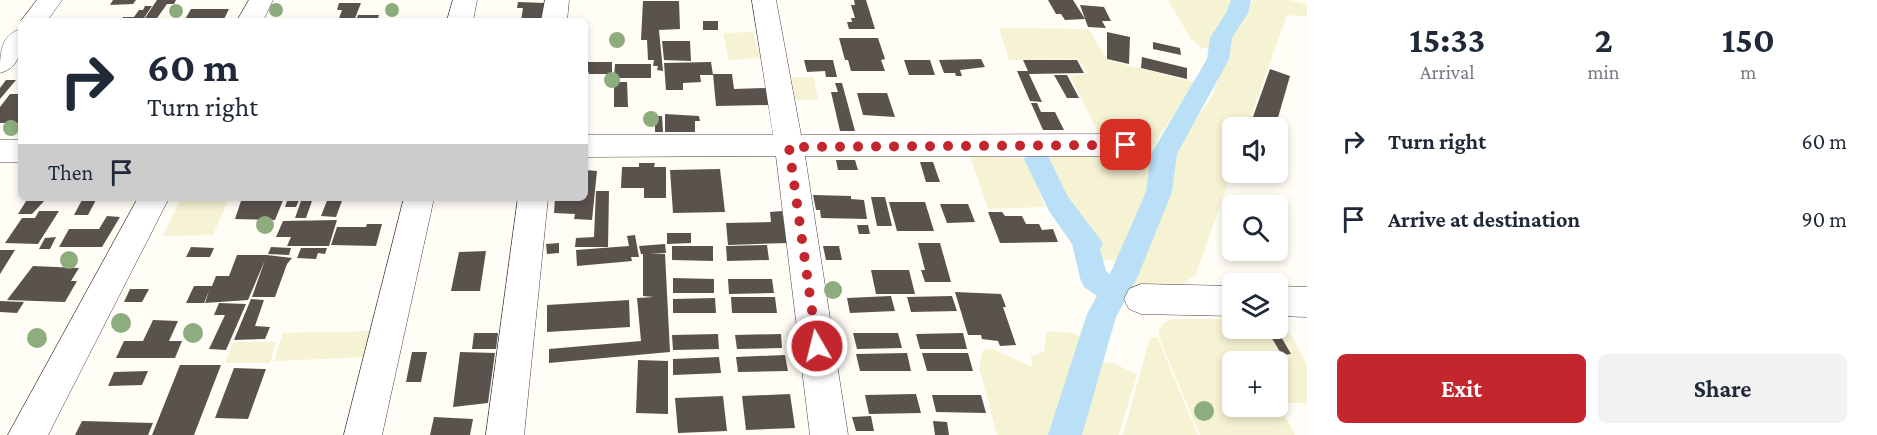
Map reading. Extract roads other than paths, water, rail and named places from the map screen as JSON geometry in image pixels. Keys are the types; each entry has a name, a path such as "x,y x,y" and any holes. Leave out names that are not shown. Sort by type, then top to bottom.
{"street":[{"path":"36,18 50,0"},
{"path":"251,18 261,0"},
{"path":"461,18 465,0"},
{"path":"554,18 557,0"},
{"path":"764,0 789,147 829,435"},
{"path":"0,64 18,41"},
{"path":"588,146 1126,145"},
{"path":"0,151 18,151"},
{"path":"27,435 152,201"},
{"path":"363,435 417,201"},
{"path":"505,435 533,201"},
{"path":"1141,299 1222,301"},
{"path":"1288,301 1307,302"}],"waterway":[{"path":"1065,435 1102,314 1124,276 1159,192 1164,154 1218,59 1221,38 1237,13 1241,0"},
{"path":"1037,159 1058,204 1089,243 1085,246 1094,278 1114,293"}]}
